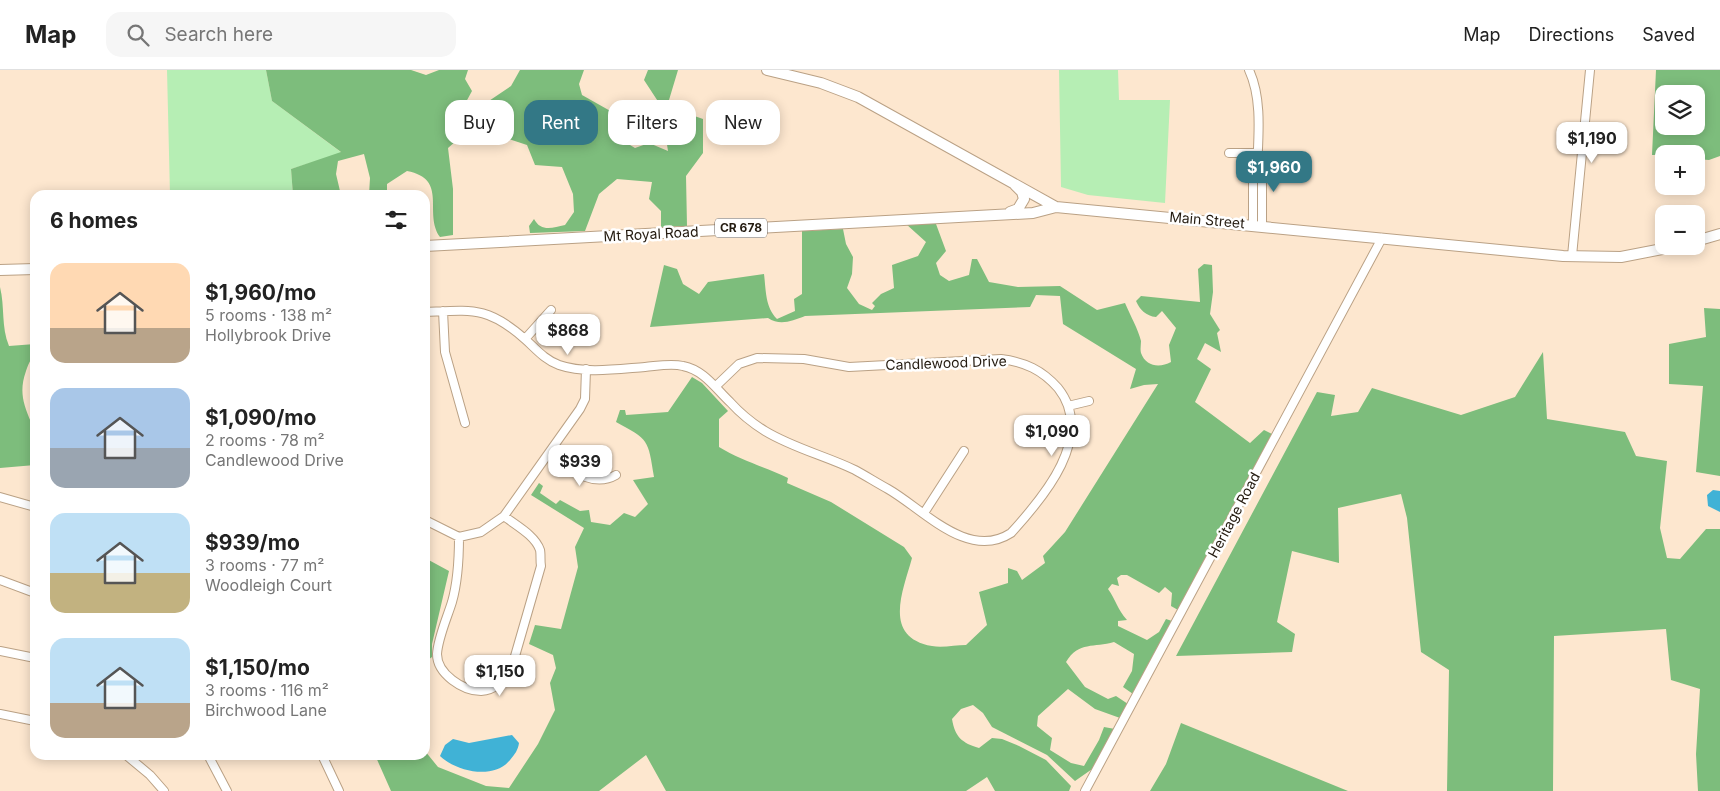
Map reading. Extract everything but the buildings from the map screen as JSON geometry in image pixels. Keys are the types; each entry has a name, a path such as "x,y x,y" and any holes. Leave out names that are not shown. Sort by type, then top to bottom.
{"main road":[{"name":"Main Street","path":"767,70 821,83 858,97 1056,206 1572,256 1621,257 1655,250"},
{"path":"1002,175 1018,187 1024,199 1018,209 1002,214"},
{"name":"Mt Royal Road","path":"430,246 1038,212 1056,206"},
{"path":"1705,238 1720,234"},
{"path":"0,270 30,269"}],"street":[{"path":"1251,70 1257,92 1257,171 1262,176 1258,225"},
{"path":"1572,256 1590,70"},
{"path":"1229,153 1258,153"},
{"name":"Heritage Road","path":"1085,791 1382,238"},
{"name":"Candlewood Drive","path":"430,312 462,309 482,312 505,323 553,363 572,369 682,366 694,370 716,386 729,402 765,431 855,470 955,534 971,540 1001,540 1011,533 1039,500 1067,454 1071,423 1068,406 1063,395 1043,374 1020,361 1001,359 850,367 804,359 757,358 739,364 716,386"},
{"path":"525,339 551,310"},
{"path":"443,311 445,352 465,423"},
{"path":"430,522 459,537 482,532 504,516 550,455 584,400 586,369"},
{"path":"1068,406 1089,401"},
{"path":"924,513 964,451"},
{"path":"550,455 590,479 609,479 616,475"},
{"path":"0,497 30,506"},
{"path":"459,537 456,588 437,654 443,671 452,679 471,691 483,691 493,688 511,670 541,566 540,550 531,537 504,516"},
{"path":"0,580 30,591"},
{"path":"0,651 30,657"},
{"path":"0,714 30,720"},
{"path":"132,760 150,775 164,791"},
{"path":"211,760 227,791"},
{"path":"324,760 339,791"}],"green space":[{"path":"167,70 266,70 272,101 342,153 291,169 293,190 170,190"},
{"path":"266,70 411,70 426,75 439,70 468,70 465,79 472,91 467,100 445,100 445,145 451,145 448,148 453,189 453,235 440,237 435,228 431,189 427,181 420,175 407,171 387,184 387,190 369,190 370,178 364,154 338,161 336,174 340,190 293,190 291,169 341,152 272,101"},
{"path":"520,70 584,70 579,84 582,95 591,100 524,100 524,144 514,141 514,100 490,100 511,86"},
{"path":"648,70 678,70 669,100 657,100 644,80"},
{"path":"1059,70 1118,70 1119,100 1170,100 1165,203 1088,195 1061,187"},
{"path":"1656,70 1720,70 1720,156 1705,160 1705,145 1655,145 1655,155 1652,155 1655,91 1655,135 1705,135 1705,85 1655,85"},
{"path":"598,104 608,110 608,145 630,145 635,148 643,145 654,145 668,151 667,145 696,145 696,117 703,119 703,153 686,176 687,226 661,227 661,211 649,199 652,182 617,179 599,194 585,231 530,233 529,226 534,219 540,226 551,228 565,225 574,212 573,194 562,167 535,165 527,145 598,145"},
{"path":"906,224 936,224 946,251 936,263 940,275 949,281 969,275 972,259 977,259 989,282 1018,287 1060,286 1097,310 1125,303 1140,336 1143,358 1154,365 1171,362 1169,345 1176,328 1162,311 1156,317 1146,314 1141,310 1136,301 1141,296 1200,302 1198,269 1204,264 1212,265 1213,292 1210,314 1220,330 1217,333 1221,352 1205,343 1197,359 1211,369 1195,402 1250,443 1264,430 1272,434 1178,610 1171,606 1172,593 1165,587 1159,593 1127,575 1121,575 1117,578 1119,586 1112,584 1108,589 1127,620 1118,621 1118,626 1147,640 1159,632 1166,619 1172,621 1133,694 1123,687 1132,671 1134,654 1114,642 1082,648 1071,655 1066,662 1085,687 1108,699 1116,696 1128,704 1120,718 1095,709 1068,689 1038,716 1037,726 1052,738 1050,750 1071,763 1084,766 1104,727 1115,729 1095,767 1075,781 1047,755 992,727 983,713 973,705 961,709 952,719 957,735 960,738 968,744 979,748 992,738 1002,739 1019,746 1046,760 1071,786 1069,791 995,791 987,777 966,791 666,791 646,755 599,791 391,791 377,760 430,760 430,757 438,767 486,786 509,788 538,744 555,710 550,683 556,668 553,655 529,644 535,625 561,629 578,567 575,547 584,528 531,495 539,483 543,486 540,493 556,504 560,500 580,511 589,510 591,522 610,525 624,513 635,517 648,504 633,480 654,477 650,455 645,442 641,437 616,422 620,410 625,410 626,415 668,412 692,377 702,383 728,411 719,419 719,447 735,456 788,478 787,483 831,502 904,547 912,558 901,598 901,623 907,633 916,641 936,647 966,645 987,625 979,592 1008,583 1008,568 1017,571 1022,580 1045,563 1043,556 1065,532 1158,384 1130,389 1136,369 1063,324 1060,296 1036,295 1030,307 805,316 782,322 768,318 650,327 664,265 677,269 683,284 699,294 708,282 764,274 768,304 777,319 795,311 794,299 802,294 802,231 843,229 846,244 853,257 852,274 847,288 859,304 872,310 875,306 872,303 881,294 894,288 892,265 918,256 926,242"},
{"path":"0,287 5,332 9,346 30,344 30,360 22,391 30,420 30,465 0,468"},
{"path":"1704,308 1720,309 1720,476 1696,472 1703,386 1669,384 1669,344 1706,337"},
{"path":"1543,352 1547,419 1625,432 1636,456 1667,461 1660,528 1667,558 1680,559 1706,529 1720,529 1720,791 1698,791 1696,754 1700,689 1671,680 1666,629 1554,636 1553,791 1447,791 1449,670 1421,652 1407,518 1401,494 1338,508 1339,563 1292,551 1277,622 1295,634 1292,652 1176,656 1317,392 1335,395 1331,416 1358,412 1372,388 1461,415 1515,397"},
{"path":"430,561 449,571 432,644 432,657 430,658"},
{"path":"1181,723 1348,791 1150,791 1166,764"}],"water":[{"path":"1713,490 1720,491 1720,512 1708,506 1707,495"},
{"path":"512,735 519,743 517,750 510,760 495,770 475,772 465,770 447,762 440,756 445,745 453,739 469,743"}]}
